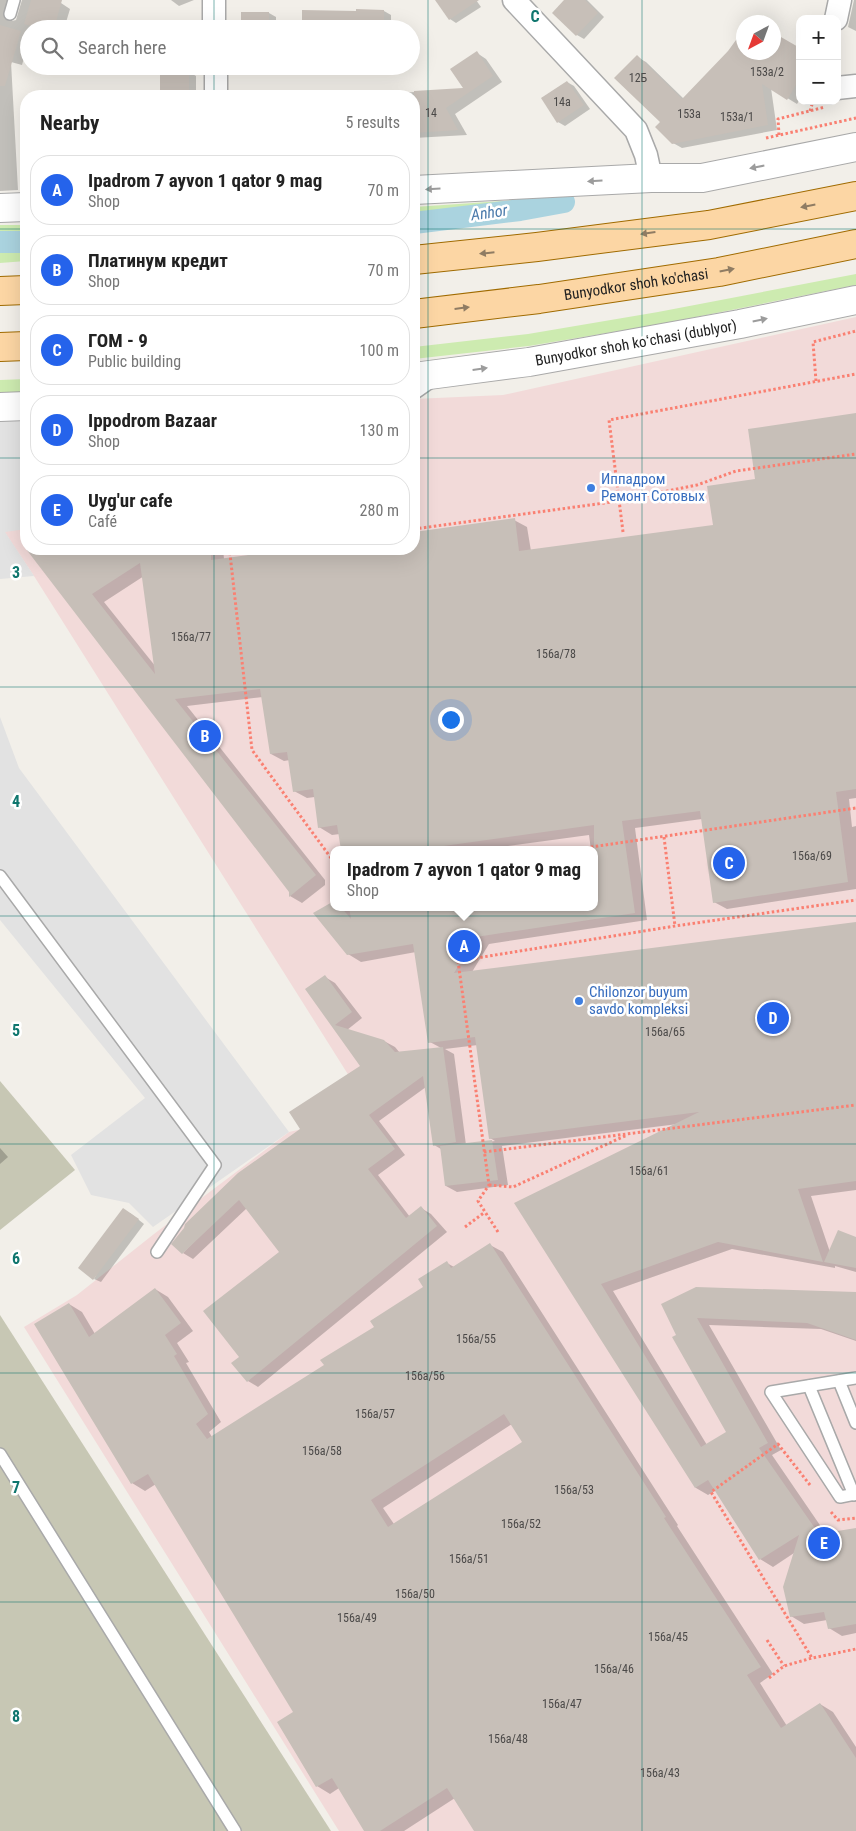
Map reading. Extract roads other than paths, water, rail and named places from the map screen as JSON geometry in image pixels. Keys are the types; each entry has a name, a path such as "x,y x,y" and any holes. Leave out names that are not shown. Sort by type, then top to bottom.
{"main road":[{"path":"420,259 537,248 709,225 856,196"},
{"name":"Bunyodkor shoh ko'chasi","path":"420,313 539,299 719,272 856,244"},
{"path":"0,291 20,290"},
{"path":"0,347 20,346"}],"street":[{"path":"214,0 214,20"},
{"path":"514,0 636,130 646,155 651,178"},
{"path":"837,15 840,0"},
{"path":"216,75 216,90"},
{"path":"841,93 856,86"},
{"path":"420,190 651,178 702,178 856,147"},
{"path":"0,208 20,207"},
{"name":"Bunyodkor shoh koʻchasi (dublyor)","path":"420,376 529,362 711,330 856,300"},
{"path":"0,407 20,406"}],"lane":[{"path":"10,14 14,0"},
{"path":"420,389 440,374"},
{"path":"0,876 215,1166 157,1252"},
{"path":"809,1386 855,1495 840,1497 771,1392 856,1378"},
{"path":"839,1381 856,1423"},
{"path":"0,1454 235,1831"}],"waterway":[{"name":"Anhor","path":"420,222 520,210 564,202"},
{"name":"Anhor","path":"0,242 20,242"}],"place":[{"name":"Иппадром Ремонт Сотовых","path":"591,488"},
{"name":"Платинум кредит","path":"205,736"},
{"name":"ГОМ - 9","path":"729,863"},
{"name":"Ipadrom 7 ayvon 1 qator 9 mag","path":"464,946"},
{"name":"Chilonzor buyum savdo kompleksi","path":"579,1001"},
{"name":"Ippodrom Bazaar","path":"773,1018"},
{"name":"Uyg'ur cafe","path":"824,1543"}]}
